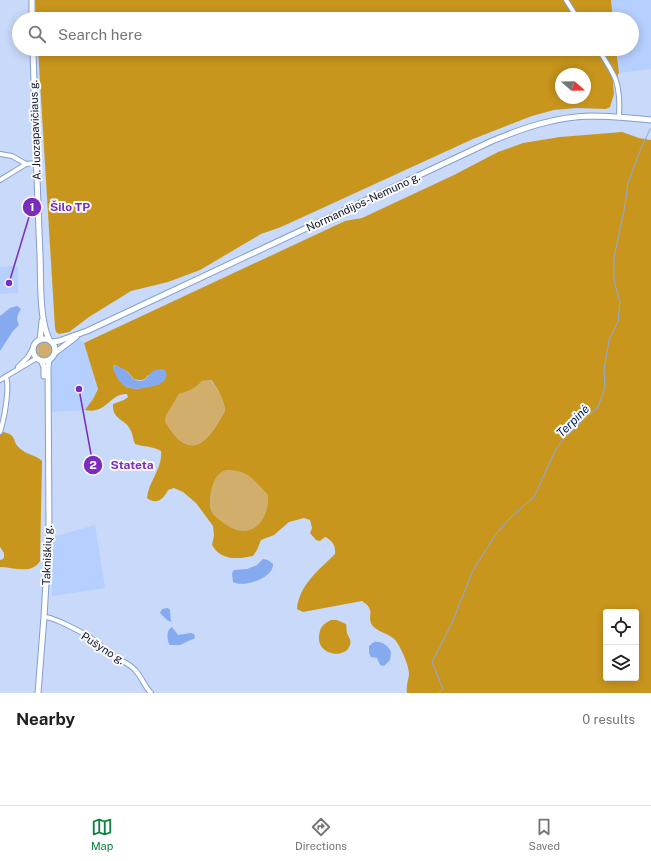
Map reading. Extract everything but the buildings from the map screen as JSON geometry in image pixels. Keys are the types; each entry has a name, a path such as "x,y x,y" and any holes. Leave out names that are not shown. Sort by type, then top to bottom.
{"main road":[{"path":"32,0 32,12"},
{"name":"A. Juozapavičiaus g.","path":"33,56 42,306 40,340"},
{"name":"Normandijos-Nemuno g.","path":"51,341 59,341 87,331 508,135 539,124 589,116 651,120"},
{"name":"A. Juozapavičiaus g.","path":"42,306 46,333 51,341"},
{"name":"Normandijos-Nemuno g.","path":"56,352 87,331"},
{"path":"40,340 51,341 55,346 56,352 49,360 48,367 47,417 44,367 35,356 33,348 40,340"},
{"path":"39,360 49,360"},
{"name":"Takniškių g.","path":"38,693 49,531 47,417"}],"street":[{"path":"566,0 574,12"},
{"path":"603,56 617,81 620,92 619,117"},
{"path":"0,154 12,156 26,164"},
{"path":"0,180 26,164 36,163"},
{"path":"12,373 28,357 33,348"},
{"path":"0,380 39,360"},
{"path":"0,432 3,422 7,387 6,377"},
{"name":"Pušyno g.","path":"44,617 52,619 95,640 112,655 132,666 138,672 147,690 151,693"}],"shaded area":[{"path":"35,0 611,0 612,12 36,12"},
{"path":"611,0 651,0 651,69 619,73 617,56 639,56 639,12 612,12"},
{"path":"38,56 617,56 619,73 613,83 614,94 610,107 606,109 576,108 554,110 532,116 473,139 281,227 261,234 200,270 168,282 131,291 89,317 69,332 59,334 56,332 55,328"},
{"path":"622,132 639,138 651,140 651,693 407,693 409,671 401,649 393,638 376,629 372,625 370,622 370,610 366,604 362,601 303,612 297,609 299,600 306,585 316,572 335,554 334,546 330,540 325,537 320,541 316,540 310,533 312,528 310,520 304,518 289,522 274,535 261,540 253,556 230,558 220,554 212,545 214,535 213,526 196,503 183,492 174,488 168,490 162,499 153,501 147,498 150,486 160,463 161,451 155,448 135,444 129,427 115,414 113,404 124,400 128,397 127,394 116,397 98,409 92,411 85,410 98,389 84,343 345,221 362,218 454,175 498,152 523,143 560,137","holes":["115,365 128,372 134,379 142,380 148,375 160,384 137,389 126,387 113,366","211,380 222,398 225,410 206,439 197,445 183,443 174,435 165,422 166,416 179,394 192,389 202,381","227,470 246,474 268,495 265,514 256,527 242,531 233,528 216,517 212,512 210,502 214,482 221,473"]},
{"path":"18,266 18,293 0,294 0,267"},
{"path":"17,306 21,309 17,317 19,325 13,331 0,351 0,316 10,308"},
{"path":"78,338 84,343 98,389 85,410 49,412 50,362 61,348"},
{"path":"44,342 50,344 52,350 50,356 44,358 38,356 36,350 38,344"},
{"path":"114,365 124,369 139,381 142,381 158,369 164,369 166,376 163,381 157,385 137,389 131,388 127,387 119,380 113,368"},
{"path":"210,380 222,398 225,411 206,439 197,445 186,444 177,438 169,428 165,422 166,416 179,394 192,389 202,381"},
{"path":"0,431 13,437 18,447 22,450 42,461 40,561 32,568 22,569 0,567 0,560 3,559 4,553 0,547"},
{"path":"98,459 104,464 92,473 89,467 95,460"},
{"path":"227,470 246,474 268,495 265,514 256,527 242,531 233,528 216,517 212,512 210,498 214,482 219,475"},
{"path":"95,525 105,588 52,596 53,537"},
{"path":"263,559 268,560 273,564 269,574 250,583 238,584 233,582 232,573 234,570 247,569 257,565"},
{"path":"168,608 170,610 171,622 160,613 162,609"},
{"path":"331,620 337,620 346,624 350,645 343,653 332,653 322,648 319,636 320,630 324,624"},
{"path":"172,627 178,635 191,633 194,634 195,638 180,645 170,645 168,641 168,634"},
{"path":"374,642 384,644 391,652 390,660 384,666 380,665 377,658 371,657 369,653 369,646"}],"waterway":[{"name":"Terpinė","path":"439,693 443,689 432,662 452,623 473,570 496,534 510,518 534,497 555,451 564,438 598,407 605,388 604,369 609,340 618,321 620,302 614,280 614,258 628,183 650,129"}],"place":[{"name":"Šilo TP","path":"9,283"},
{"name":"Stateta","path":"79,389"}]}
